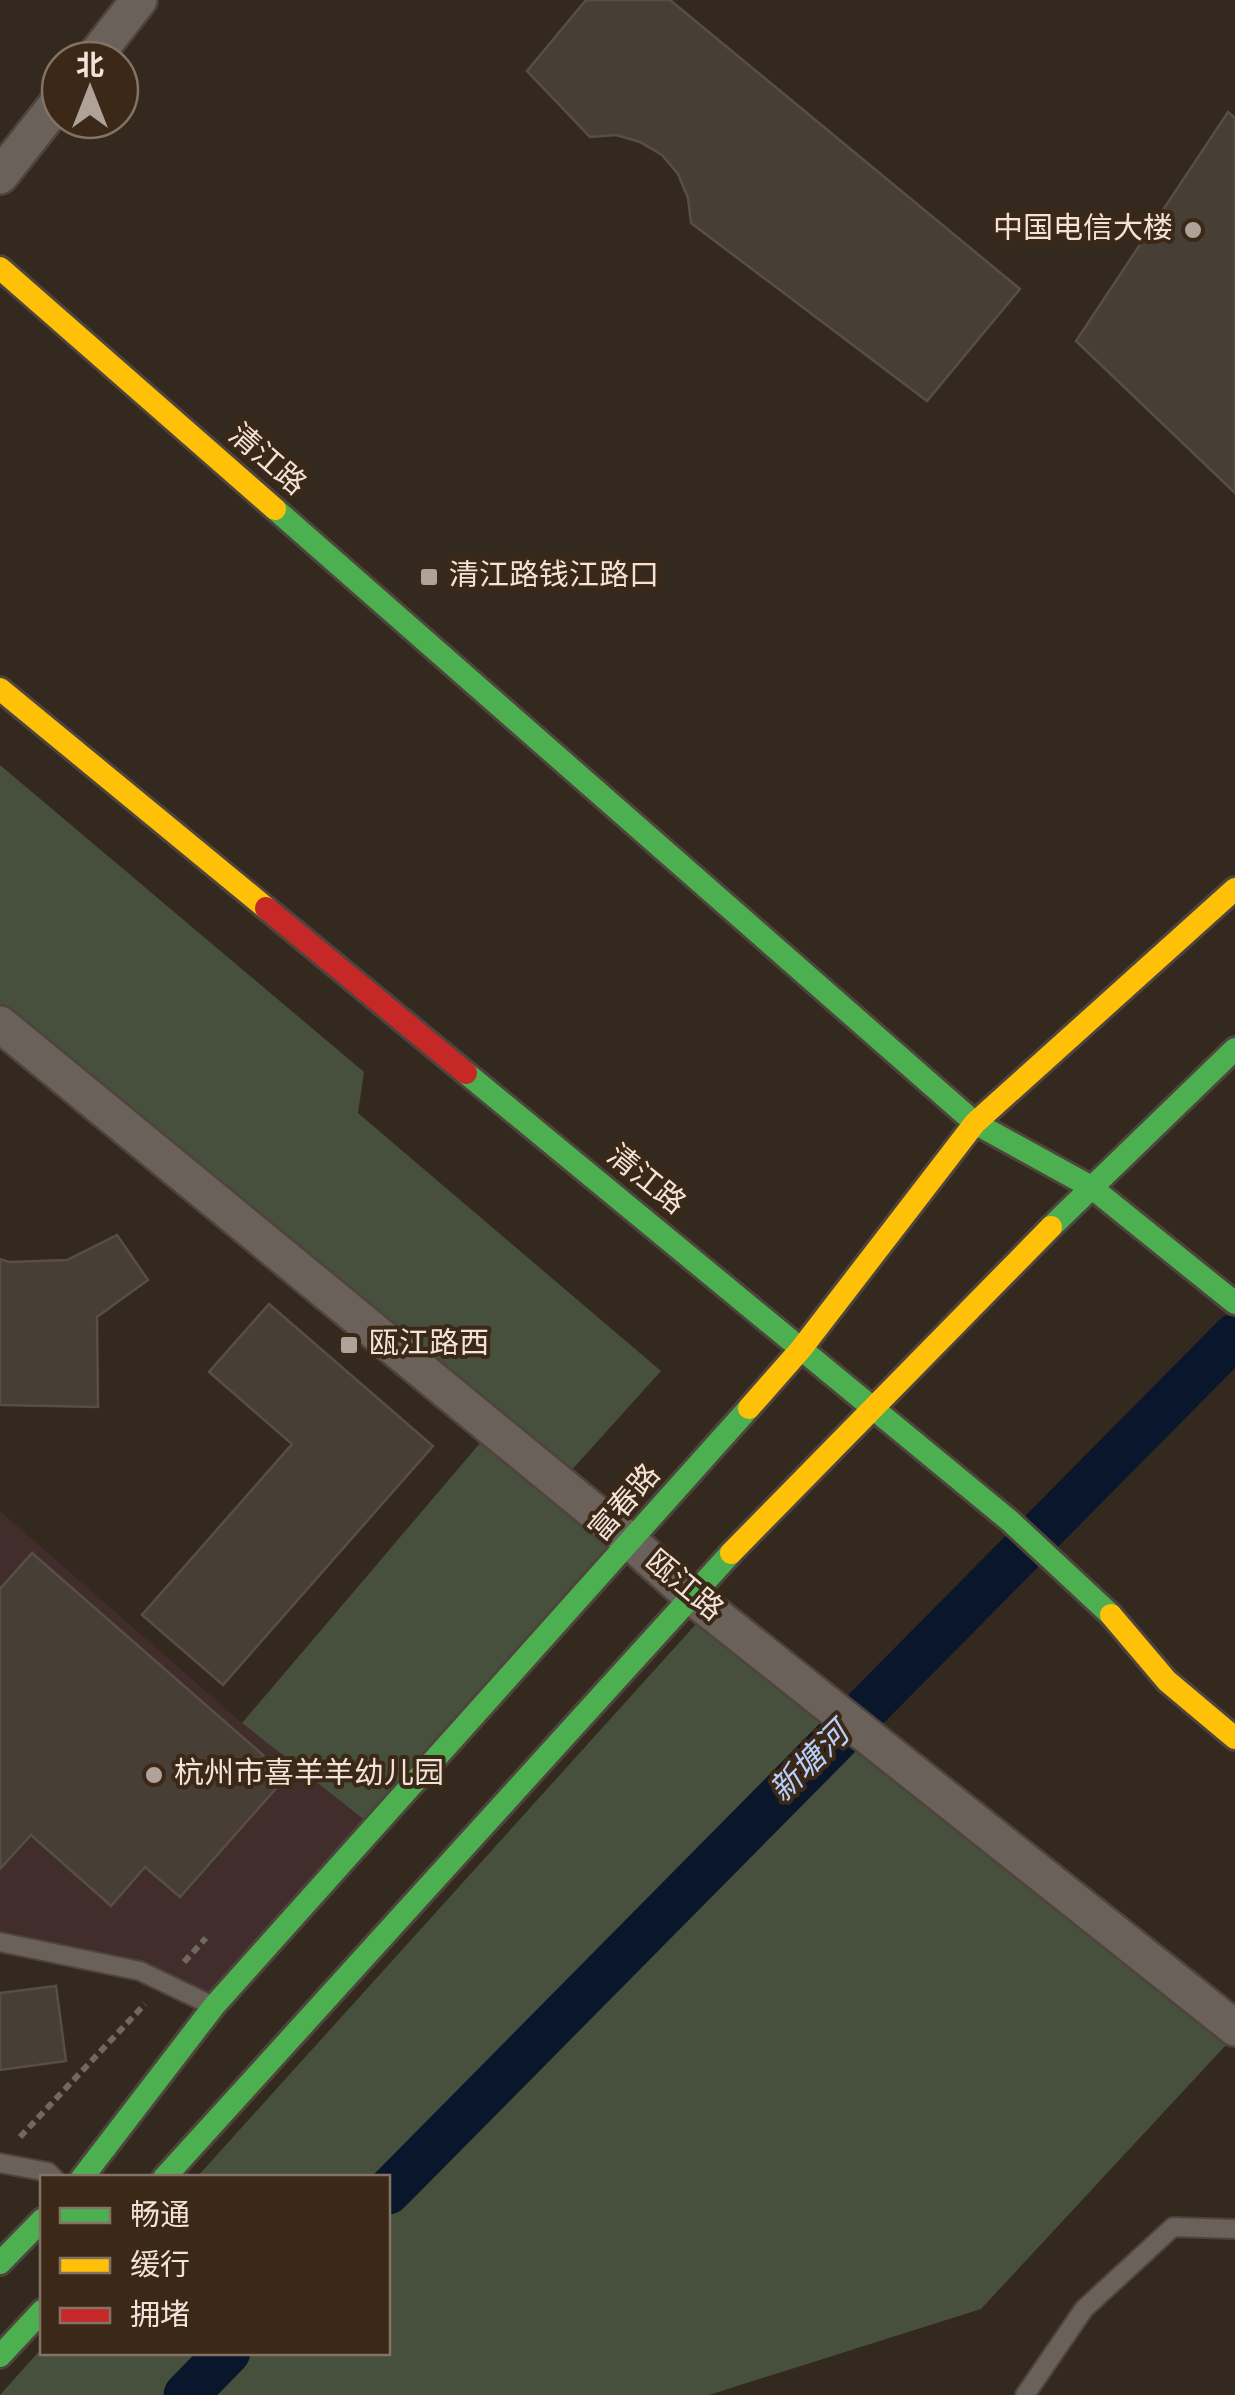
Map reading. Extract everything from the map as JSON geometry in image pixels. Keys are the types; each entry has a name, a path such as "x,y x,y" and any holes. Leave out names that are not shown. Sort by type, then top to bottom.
{"main road":[{"name":"清江路","path":"0,268 975,1122 1091,1187 1233,1301"},
{"name":"清江路","path":"0,689 1010,1521 1100,1601 1167,1681 1235,1738"},
{"name":"富春路","path":"84,2175 214,2006 372,1826 632,1543 801,1348 975,1122 1235,890"},
{"path":"167,2175 690,1595 1091,1187 1235,1049"},
{"path":"0,2263 40,2222"},
{"path":"0,2356 40,2313"}],"street":[{"path":"108,40 139,0"},
{"path":"0,176 40,125"},
{"name":"瓯江路","path":"1,1026 632,1543 690,1595 1235,2028"}],"lane":[{"path":"0,1942 140,1971 214,2006"},
{"path":"0,2163 51,2175"},
{"path":"1025,2395 1084,2310 1174,2227 1235,2229"}],"shaded area":[{"name":"杭州市喜羊羊幼儿园","path":"0,1511 242,1723 372,1826 214,2006 140,1971 0,1942"}],"green space":[{"path":"0,765 364,1072 358,1113 661,1371 560,1483 632,1543 372,1826 242,1723 492,1429 0,1029"},
{"path":"696,1624 1226,2045 981,2309 709,2395 0,2395 40,2350 40,2355 390,2355 390,2175 199,2175"}],"building":[{"path":"586,0 670,0 1020,289 927,401 691,223 688,198 678,174 662,155 640,142 616,135 590,137 527,71"},
{"name":"中国电信大楼","path":"1228,112 1235,118 1235,493 1076,341"},
{"path":"117,1235 148,1280 97,1317 98,1407 0,1405 0,1259 67,1260"},
{"path":"269,1304 433,1446 223,1685 142,1615 292,1444 209,1372"},
{"path":"32,1553 287,1776 180,1897 145,1867 111,1906 31,1835 0,1869 0,1589"},
{"path":"56,1986 66,2061 0,2070 0,1993"}],"waterway":[{"name":"新塘河","path":"390,2190 1235,1336"},
{"name":"新塘河","path":"186,2395 225,2355"}],"traffic: fast":[{"path":"275,509 975,1123 1091,1187 1235,1303"},
{"path":"1051,1227 1235,1049"},
{"path":"466,1073 1010,1521 1111,1615"},
{"path":"84,2175 214,2006 749,1408"},
{"path":"167,2175 731,1553"},
{"path":"0,2263 40,2222"},
{"path":"0,2356 40,2313"}],"traffic: slow":[{"path":"0,268 275,509"},
{"path":"0,689 266,908"},
{"path":"749,1408 801,1349 975,1123 1235,889"},
{"path":"731,1553 1051,1227"},
{"path":"1111,1615 1167,1681 1235,1738"}],"traffic: jam":[{"path":"266,908 466,1073"}],"place":[{"name":"中国电信大楼","path":"1193,230"},
{"name":"清江路钱江路口","path":"429,577"},
{"name":"瓯江路西","path":"349,1345"},
{"name":"杭州市喜羊羊幼儿园","path":"154,1775"}]}
